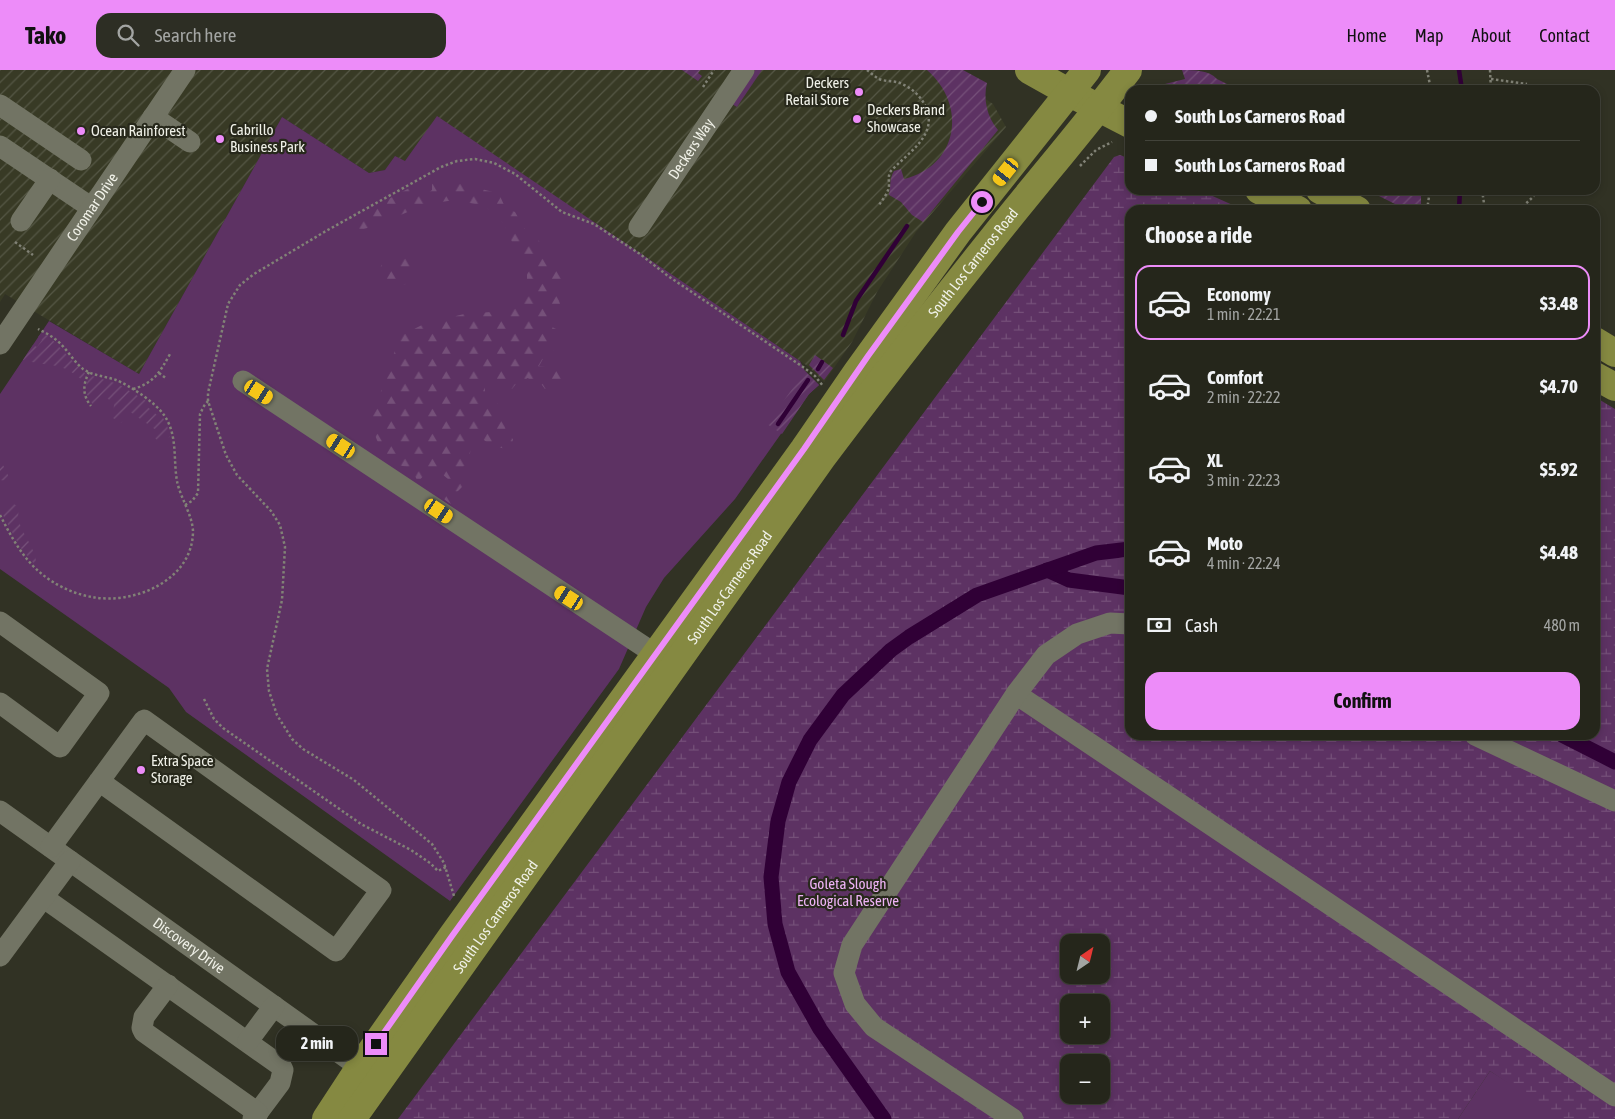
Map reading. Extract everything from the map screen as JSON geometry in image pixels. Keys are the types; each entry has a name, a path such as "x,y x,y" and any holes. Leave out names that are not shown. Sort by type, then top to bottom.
{"main road":[{"path":"1029,70 1070,94 1125,121"},
{"name":"South Los Carneros Road","path":"352,1119 369,1074 452,936 804,449 958,232 1070,94 1087,70"},
{"path":"1092,70 1126,81"},
{"name":"South Los Carneros Road","path":"326,1119 369,1074 865,400 1099,108 1126,81"},
{"path":"1269,195 1288,205"},
{"path":"1329,195 1348,205"},
{"path":"1600,344 1615,353"},
{"path":"1600,379 1615,387"}],"street":[{"name":"Coromar Drive","path":"0,344 185,70"},
{"name":"Deckers Way","path":"639,228 744,70"},
{"path":"0,105 81,160"},
{"path":"153,117 190,142"},
{"path":"29,125 5,149 92,208"},
{"path":"20,222 50,180"},
{"path":"243,381 655,654"},
{"path":"0,622 99,693 60,747 0,703"},
{"path":"1013,1119 874,1027 855,1004 844,973 852,946 1016,694 1046,655 1077,634 1110,623 1125,624"},
{"path":"1016,694 1615,1096"},
{"path":"51,847 144,720 381,890 336,951 99,782"},
{"path":"1487,740 1615,801"},
{"name":"Discovery Drive","path":"0,811 369,1074"},
{"path":"0,956 70,860"},
{"path":"44,898 248,1041 276,1061 283,1070 280,1082 255,1116 144,1032 142,1028 144,1017 168,985"},
{"path":"248,1041 274,1006"}],"path":[{"path":"703,87 714,70"},
{"path":"866,70 881,80 895,81 912,90 925,106 929,123 922,141 890,172 888,179 889,187 879,205"},
{"path":"1428,70 1430,85"},
{"path":"1490,70 1491,85"},
{"path":"1491,79 1527,84"},
{"path":"456,902 446,867 432,844 354,780 303,749 292,739 277,715 269,691 267,669 282,600 284,540 280,525 271,511 237,475 226,456 208,401 208,393 228,304 240,285 254,274 326,231 441,167 457,162 475,160 494,163 515,174 562,212 594,224 640,254 668,276 803,366 824,387"},
{"path":"1524,205 1534,196"},
{"path":"15,242 33,255"},
{"path":"0,515 24,557 38,572 54,583 71,591 92,597 109,598 141,594 156,588 176,572 185,559 190,546 193,531 179,491 175,472 176,453 171,429 164,414 133,389 116,380 82,368 56,339 38,329"},
{"path":"133,389 144,386 159,373 170,354"},
{"path":"89,372 84,384 84,391 85,398 91,406"},
{"path":"159,373 167,379"},
{"path":"185,505 192,501 198,493 200,414 208,401"},
{"path":"204,700 214,719 223,728 283,771 361,824 411,850 438,871 446,867"}],"shaded area":[{"path":"0,70 942,70 993,104 1006,127 916,232 877,292 852,342 824,382 809,367 591,220 405,162 385,170 369,173 282,117 139,374 5,294 0,302"}],"green space":[{"path":"682,70 700,70 698,73 702,76 698,81"},
{"path":"755,70 762,70 737,107 732,104"},
{"path":"927,70 963,70 987,83 985,95 987,108 998,130 923,222 912,215 901,202 889,195 894,171 901,169 904,179 922,172 936,162 946,148 951,133 952,117 948,100 940,84"},
{"path":"1182,70 1196,70 1206,72 1229,85 1165,84 1185,79"},
{"path":"437,116 800,361 805,371 819,385 809,394 735,499 664,578 646,607 619,669 450,901 186,712 169,688 0,569 0,394 49,321 139,374 282,117 369,173 385,170 395,156 405,161"},
{"name":"Goleta Slough Ecological Reserve","path":"1120,155 1125,157 1125,195 1210,195 1233,205 1125,205 1125,740 1600,740 1600,400 1615,409 1615,1119 1561,1119 1490,1071 1458,1119 398,1119 1114,157"},
{"path":"438,180 449,186 461,184 498,192 505,207 515,212 524,228 548,249 563,276 558,296 561,308 556,316 535,320 531,325 536,330 548,325 556,329 553,351 544,357 539,366 558,369 564,381 561,389 545,389 542,385 533,384 528,378 516,384 512,389 501,386 497,379 487,375 485,398 500,405 504,414 506,433 513,439 511,449 506,449 488,443 477,433 462,434 471,448 468,463 458,471 464,485 456,493 462,505 452,505 441,497 442,485 448,479 442,474 441,467 431,467 418,482 411,468 386,462 370,423 400,336 424,324 464,314 491,312 517,302 527,287 527,274 533,265 516,251 504,224 494,212 480,205 455,200 427,204 357,231 342,230 341,226 415,185 428,193 432,190 432,183"},
{"path":"1377,195 1421,195 1421,205 1397,205"},
{"path":"403,255 410,260 415,273 410,283 398,286 386,283 379,273 382,262 388,257"},
{"path":"42,332 54,341 85,373 82,380 61,367 23,360 33,345 37,347 42,340 38,337"},
{"path":"815,355 833,368 824,380 809,365"},
{"path":"805,371 819,385 809,394 782,434 767,424"},
{"path":"89,375 118,384 146,401 144,404 157,415 159,413 163,418 170,437 157,440 153,436 156,430 129,411 121,423 113,418 114,404 107,398 99,399 93,405 85,391"},
{"path":"0,459 8,475 8,481 0,480"},
{"path":"11,502 20,508 19,522 34,551 36,566 20,547 3,515"},
{"path":"1490,1071 1567,1119 1458,1119"}],"waterway":[{"path":"1459,70 1461,85"},
{"path":"1459,205 1460,195"},
{"path":"843,335 856,301 907,226"},
{"path":"818,369 822,362"},
{"path":"778,424 808,380"},
{"path":"884,1119 820,1029 788,972 775,924 771,877 778,821 789,782 810,740 843,695 891,650 909,637 977,595 1096,553 1125,550"},
{"path":"1047,570 1069,580 1125,587"},
{"path":"1572,740 1615,762"}],"place":[{"name":"Deckers Retail Store","path":"859,92"},
{"name":"Deckers Brand Showcase","path":"857,119"},
{"name":"Ocean Rainforest","path":"81,131"},
{"name":"Cabrillo Business Park","path":"220,139"},
{"name":"Extra Space Storage","path":"141,770"}],"route":[{"path":"376,1044 804,449 868,356 982,202"}]}
